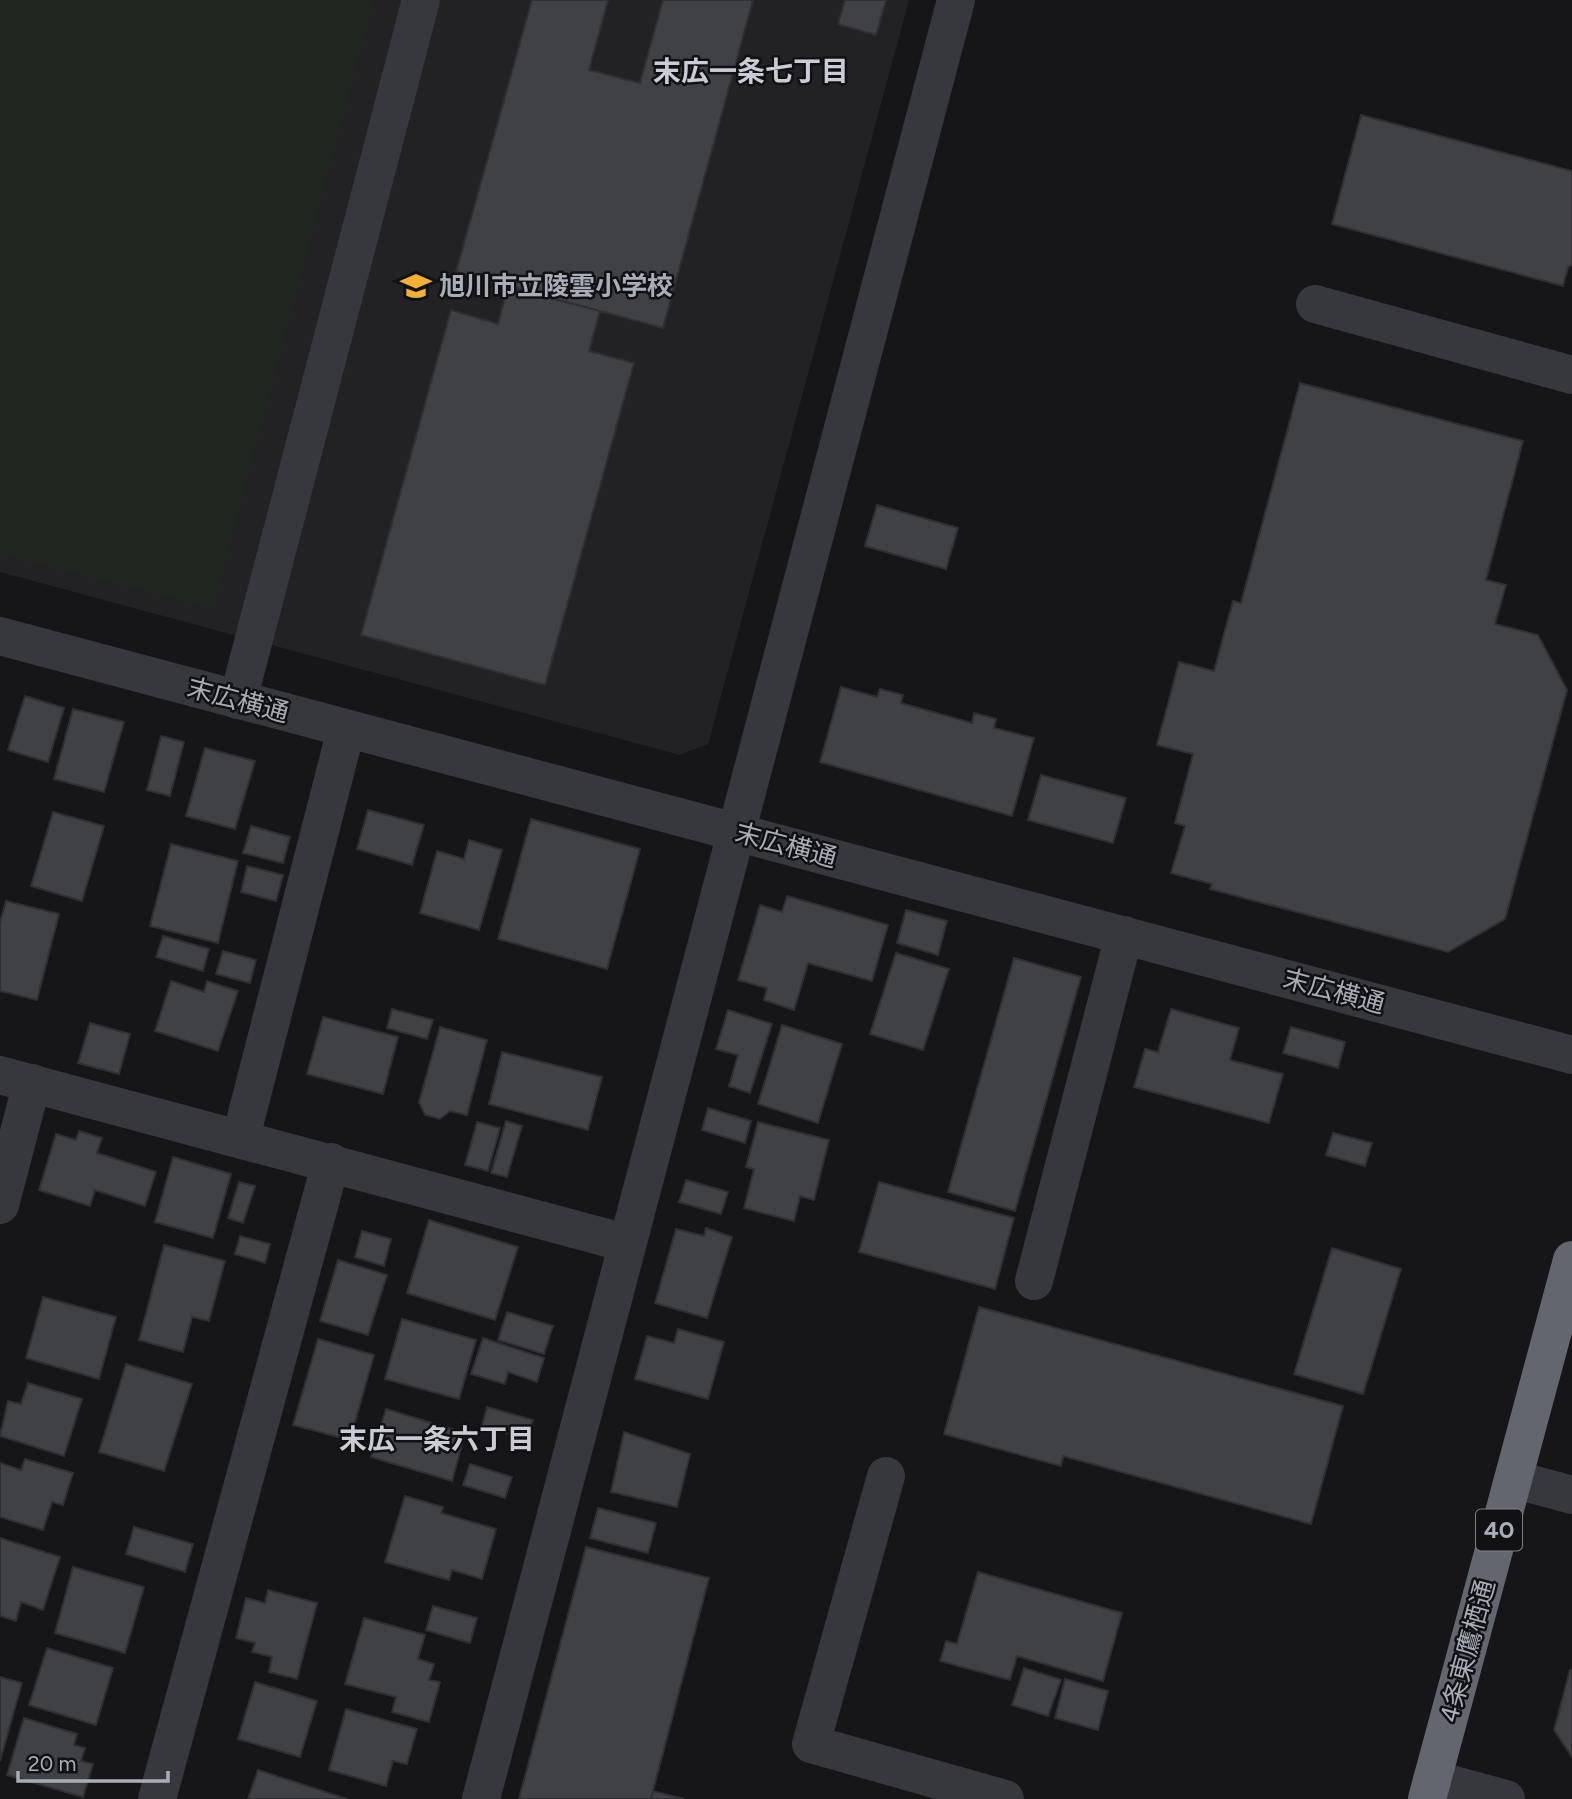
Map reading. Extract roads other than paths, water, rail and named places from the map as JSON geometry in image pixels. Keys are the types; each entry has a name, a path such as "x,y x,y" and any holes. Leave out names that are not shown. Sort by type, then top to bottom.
{"highway":[{"name":"4条東鷹栖通","path":"1429,1789 1572,1260"}],"street":[{"path":"238,700 421,0"},
{"path":"481,1799 956,0"},
{"path":"1315,304 1572,374"},
{"name":"末広横通","path":"0,636 1572,1055"},
{"path":"241,1137 346,730"},
{"path":"1034,1281 1124,935"},
{"path":"0,1205 16,1079 626,1242"},
{"path":"157,1799 331,1161"},
{"path":"886,1476 811,1744 1005,1799"},
{"path":"1513,1479 1572,1495"},
{"path":"1429,1789 1506,1799"}],"place":[{"name":"旭川市立陵雲小学校","path":"416,286"}],"district":[{"name":"末広一条七丁目","path":"751,71"},
{"name":"末広一条六丁目","path":"437,1439"}]}
